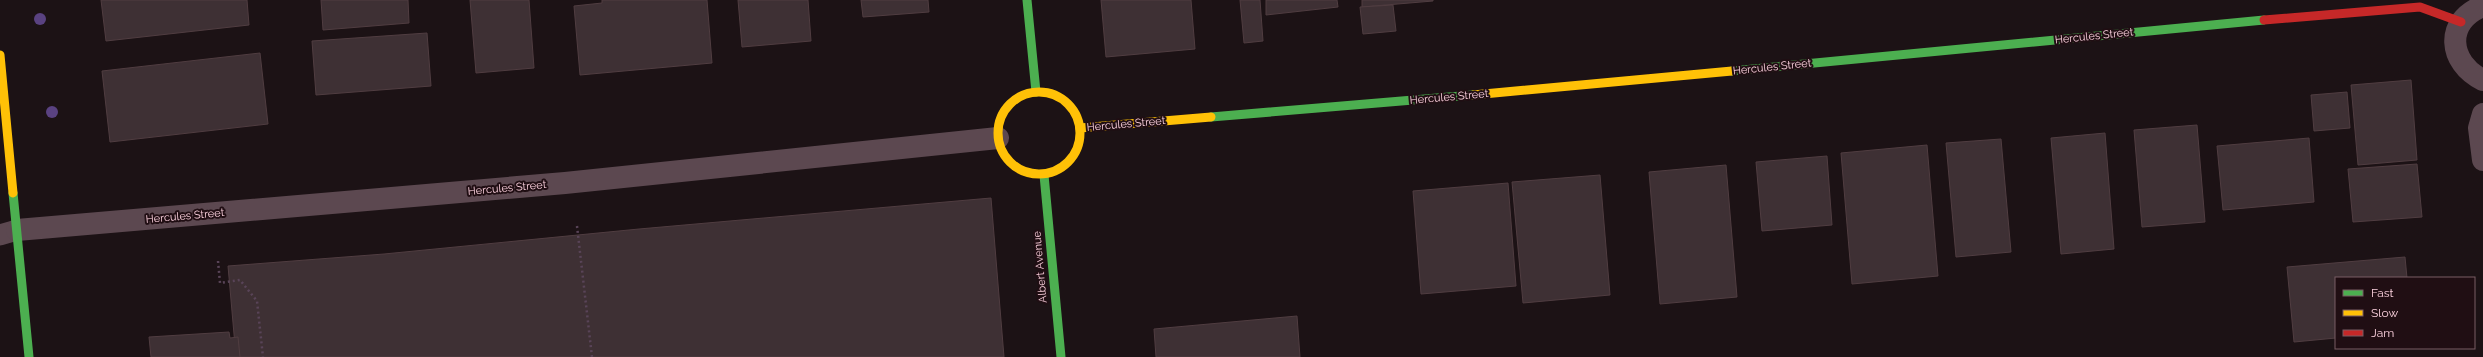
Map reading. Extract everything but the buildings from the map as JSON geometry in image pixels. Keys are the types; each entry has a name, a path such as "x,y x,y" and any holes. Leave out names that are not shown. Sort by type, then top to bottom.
{"street":[{"path":"1027,0 1036,92"},
{"path":"2483,6 2472,10 2461,22 2455,36 2455,50 2461,64 2470,74 2483,80"},
{"name":"Hercules Street","path":"1080,128 1628,81 2338,13 2420,7 2461,22"},
{"path":"0,55 8,233 29,357"},
{"path":"1036,92 1049,93 1065,101 1077,116 1080,128 1079,145 1071,159 1059,170 1044,175 1028,174 1013,166 1003,154 998,138 998,125 1007,107 1023,95 1036,92"},
{"path":"2483,114 2479,128 2483,160"},
{"name":"Hercules Street","path":"8,233 564,183 998,138"},
{"name":"Albert Avenue","path":"1044,175 1061,357"}],"path":[{"path":"577,226 592,357"},
{"path":"218,261 220,283 240,280 257,302 263,357"}],"traffic: fast":[{"path":"1027,0 1036,92"},
{"path":"1732,71 2264,20"},
{"path":"1211,117 1473,95"},
{"path":"1044,175 1061,357"},
{"path":"13,193 29,357"}],"traffic: slow":[{"path":"0,55 13,193"},
{"path":"1473,95 1732,71"},
{"path":"1039,92 1055,95 1068,104 1077,117 1080,133 1077,149 1068,162 1055,171 1039,174 1023,171 1010,162 1001,149 998,133 1001,117 1010,104 1023,95 1039,92"},
{"path":"1080,128 1211,117"}],"traffic: jam":[{"path":"2264,20 2420,7 2461,22"}]}
